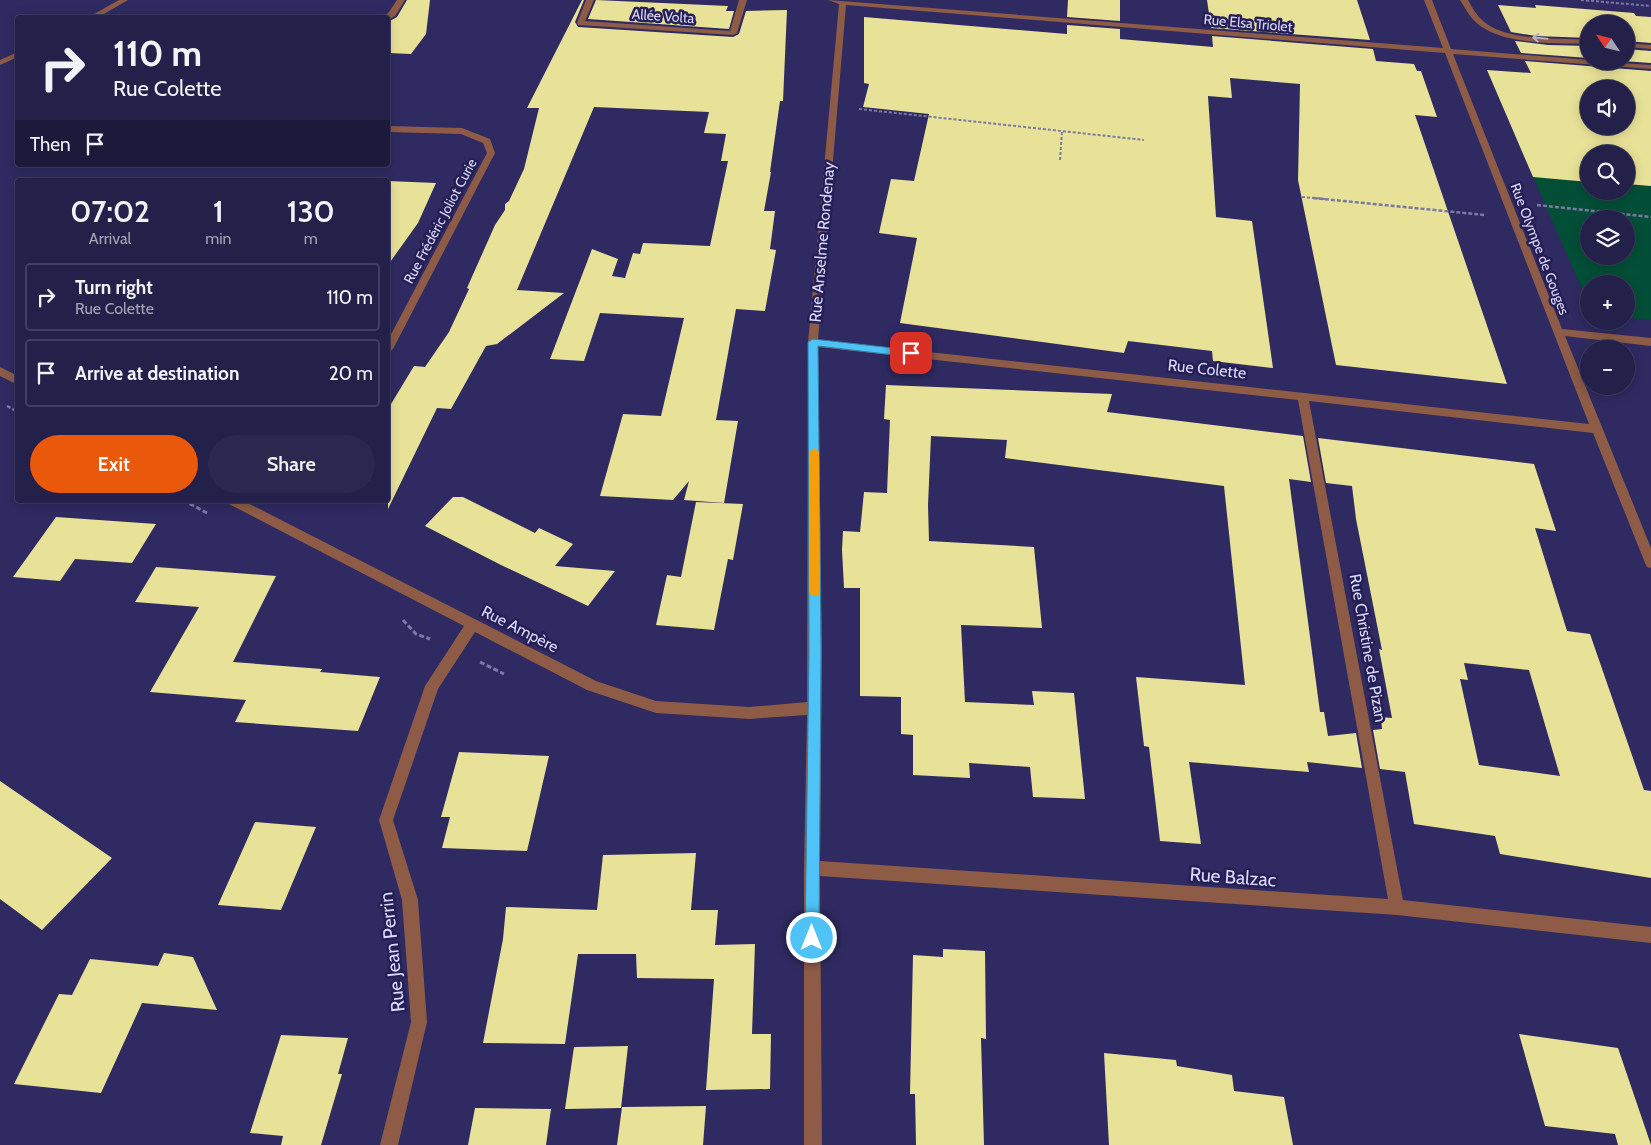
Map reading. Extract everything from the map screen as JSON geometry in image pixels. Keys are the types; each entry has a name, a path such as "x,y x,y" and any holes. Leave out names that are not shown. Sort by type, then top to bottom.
{"street":[{"path":"96,15 124,0"},
{"path":"390,15 400,0"},
{"name":"Allée Volta","path":"590,0 581,23 733,33 743,0"},
{"name":"Rue Olympe de Gouges","path":"1428,0 1651,563"},
{"path":"1464,0 1471,13 1486,26 1514,36 1580,41"},
{"name":"Rue Elsa Triolet","path":"839,1 1651,67"},
{"name":"Rue Anselme Rondenay","path":"813,1145 813,342 834,107 839,1"},
{"path":"1635,46 1651,47"},
{"path":"0,63 15,56"},
{"name":"Rue Frédéric Joliot Curie","path":"390,128 462,131 486,141 491,153 390,345"},
{"path":"1558,332 1651,342"},
{"name":"Rue Colette","path":"813,342 1597,429"},
{"path":"0,371 15,378"},
{"name":"Rue Christine de Pizan","path":"1304,396 1397,907"},
{"name":"Rue Ampère","path":"237,503 592,686 656,707 749,713 814,708"},
{"name":"Rue Jean Perrin","path":"389,1145 419,1022 410,900 386,820 432,686 473,624"},
{"name":"Rue Balzac","path":"812,868 1397,907 1651,935"}],"path":[{"path":"1581,0 1651,6"},
{"path":"834,107 1144,140"},
{"path":"1060,160 1062,131"},
{"path":"1302,196 1513,218"},
{"path":"1507,202 1651,217"},
{"path":"4,404 15,410"}],"green space":[{"path":"1533,177 1580,181 1580,200 1635,200 1635,185 1651,186 1651,320 1635,318 1635,275 1580,275 1580,285"}],"building":[{"path":"407,0 430,0 426,34 411,54 390,53 390,21 397,17"},
{"path":"582,0 584,0 575,22 578,27 733,37 739,34 746,11 787,10 783,101 780,101 764,211 775,211 770,249 776,250 765,311 736,309 716,420 738,421 724,503 684,500 689,481 673,500 600,496 623,414 661,416 684,318 600,313 584,361 550,359 592,249 618,259 612,276 625,278 633,253 640,254 643,243 710,246 728,161 721,161 726,134 704,133 709,112 594,107 517,290 564,293 497,344 486,346 451,409 437,408 388,509 388,503 390,503 390,406 414,366 425,367 449,332 469,289 467,288 495,225 505,210 505,204 509,201 524,169 539,108 527,108"},
{"path":"596,0 728,6 726,11 734,11 729,29 588,19"},
{"path":"1068,0 1120,0 1120,21 1067,17"},
{"path":"1207,0 1357,0 1370,40 1211,28"},
{"path":"1498,5 1536,8 1535,5 1634,13 1636,16 1651,17 1651,43 1635,42 1635,15 1580,15 1580,38 1536,36 1511,32"},
{"path":"864,17 1067,34 1067,25 1120,29 1120,39 1213,47 1212,36 1373,49 1376,61 1414,64 1417,71 1421,71 1437,117 1415,115 1507,384 1336,365 1298,180 1300,84 1230,78 1232,98 1208,96 1216,217 1252,221 1273,368 1213,361 1212,351 1128,341 1124,353 900,323 917,238 879,233 891,179 914,181 929,114 863,107 869,84 864,83"},
{"path":"1515,41 1548,45 1580,46 1580,57 1521,53"},
{"path":"1635,50 1651,51 1651,63 1635,62"},
{"path":"1525,61 1580,65 1580,70 1651,71 1651,186 1635,185 1635,145 1580,145 1580,181 1533,177 1487,70 1531,73"},
{"path":"390,181 436,183 418,223 390,262"},
{"path":"886,385 1112,394 1107,412 1303,436 1311,482 1289,479 1320,712 1324,712 1328,736 1356,733 1362,768 1307,762 1309,772 1189,762 1201,844 1160,841 1149,747 1144,746 1136,677 1245,685 1224,486 1005,458 1007,440 931,436 928,505 929,541 1034,547 1042,628 961,625 965,702 1034,705 1032,691 1074,693 1085,799 1033,797 1030,767 969,763 970,778 913,775 913,735 901,734 901,697 860,696 860,588 844,588 843,531 860,532 864,492 887,493 890,420 884,419"},
{"path":"1318,438 1534,464 1556,531 1535,528 1567,631 1590,634 1644,790 1651,791 1651,878 1500,854 1495,836 1414,824 1405,772 1380,769 1373,730 1382,729 1381,717 1392,718 1379,649 1382,650 1356,519 1352,486 1326,483","holes":["1464,663 1529,670 1560,776 1479,765 1460,679 1468,680"]},
{"path":"453,497 463,497 535,533 539,528 573,544 555,566 615,571 588,606 501,565 425,526"},
{"path":"696,502 743,504 733,560 728,559 714,630 656,625 667,575 681,577"},
{"path":"56,517 156,524 132,563 75,559 60,581 13,577"},
{"path":"156,567 276,576 233,662 322,669 320,672 380,677 358,731 235,722 246,700 150,692 199,607 135,602"},
{"path":"459,752 549,756 527,851 442,848 450,817 441,817"},
{"path":"0,781 112,858 42,930 0,899"},
{"path":"255,822 316,827 281,910 218,905"},
{"path":"696,853 691,910 718,910 715,945 755,944 752,1034 771,1034 770,1089 706,1090 714,979 637,978 636,954 578,954 565,1044 483,1043 503,939 506,907 597,910 603,855"},
{"path":"943,949 985,951 986,1039 981,1038 984,1145 916,1145 915,1094 910,1094 913,955 943,957"},
{"path":"164,953 193,957 217,1010 142,1003 101,1093 14,1084 59,994 72,995 90,959 158,966"},
{"path":"1519,1034 1618,1048 1651,1145 1618,1145 1615,1134 1545,1126"},
{"path":"281,1035 348,1038 338,1074 342,1074 321,1145 281,1145 283,1136 250,1133"},
{"path":"628,1046 621,1108 565,1109 574,1047"},
{"path":"1104,1053 1176,1060 1177,1066 1232,1075 1234,1091 1284,1097 1293,1145 1109,1145"},
{"path":"706,1106 703,1145 617,1145 622,1107"},
{"path":"475,1108 551,1109 546,1145 468,1145"}],"slow traffic":[{"path":"814,452 815,591"}],"route":[{"path":"812,938 815,652 813,342 911,353"}]}
